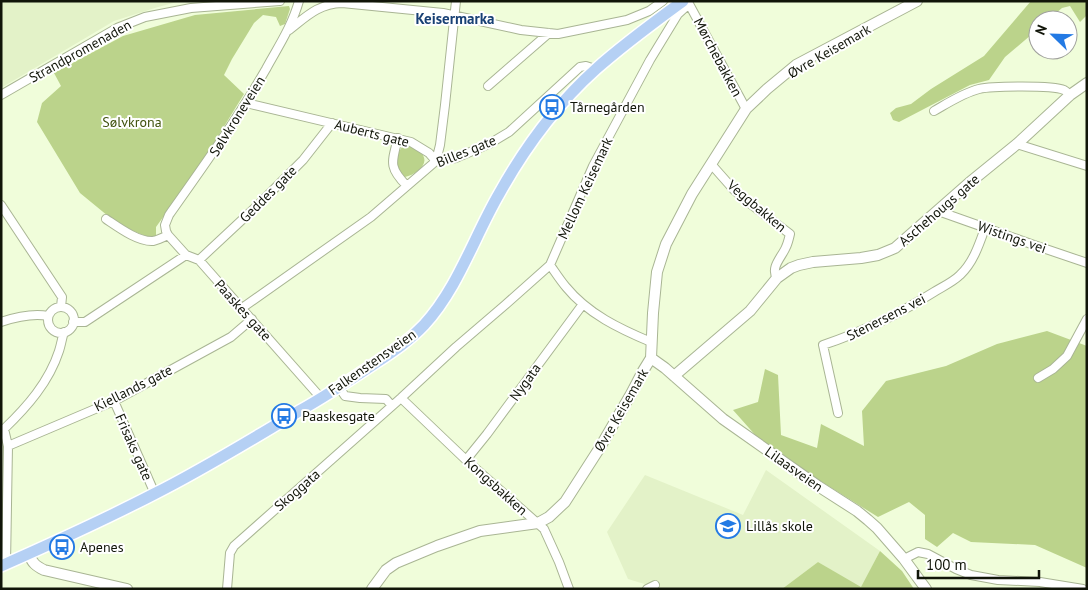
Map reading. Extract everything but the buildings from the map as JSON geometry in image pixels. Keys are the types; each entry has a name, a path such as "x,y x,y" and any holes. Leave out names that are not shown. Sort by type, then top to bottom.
{"main road":[{"name":"Øvre Keisemark","path":"372,589 386,570 396,563 480,531 538,523 549,517 565,502 599,449 642,371 652,358 651,342 655,288 660,259 676,223 692,194 746,110 796,65 917,1"},
{"name":"Falkenstensveien","path":"3,565 155,494 194,473 339,387 408,341 425,324 440,304 498,195 525,153 551,118 595,69 626,43 687,2"},
{"name":"Aschehougs gate","path":"674,376 750,311 784,272 799,265 878,255 895,248 1017,144 1070,95 1087,83"},
{"name":"Lilaasveien","path":"652,358 723,419 857,511 877,528 904,559 926,589"},
{"path":"29,554 32,562 44,570 127,589"}],"street":[{"name":"Strandpromenaden","path":"1,95 116,28 145,17 191,8 280,1"},
{"name":"Sølvkroneveien","path":"165,225 169,215 216,150 246,103 288,31 296,14 299,1"},
{"path":"436,161 440,145 457,1"},
{"path":"288,31 315,9 342,3 443,13 521,30 558,34 626,20 649,11 663,1"},
{"name":"Mørchebakken","path":"687,2 746,110"},
{"name":"Mellom Keisemark","path":"550,265 593,166 646,68 687,2"},
{"path":"488,86 549,33"},
{"name":"Billes gate","path":"242,308 371,218 436,161 456,158 490,144 509,132 580,67 586,66 595,69"},
{"path":"934,111 965,94 980,89 1000,87 1054,88 1063,90 1070,95"},
{"name":"Auberts gate","path":"246,103 398,138 422,148 436,161"},
{"name":"Geddes gate","path":"199,260 258,205 296,166 332,123"},
{"path":"398,138 393,169 407,186"},
{"path":"1017,144 1087,166"},
{"name":"Veggbakken","path":"711,164 734,190 790,234 786,248 779,257 775,268 777,278"},
{"path":"1,205 62,297 60,307"},
{"name":"Wistings vei","path":"938,211 1087,263"},
{"path":"106,219 125,232 141,239 153,241 168,235"},
{"name":"Paaskes gate","path":"165,225 168,235 186,255 199,260 321,398"},
{"name":"Stenersens vei","path":"838,413 823,345 850,336 915,304 959,277 972,258 985,228"},
{"path":"73,322 85,322 186,255"},
{"path":"550,265 567,288 583,304 607,321 651,342"},
{"name":"Skoggata","path":"227,589 230,553 234,546 550,265"},
{"name":"Nygata","path":"466,460 583,304"},
{"path":"60,307 64,307 70,312 73,322 69,329 64,332 56,332 48,324 48,316 53,310 60,307"},
{"path":"1,322 38,314 48,316"},
{"path":"1038,378 1054,369 1067,356 1087,319"},
{"name":"Kiellands gate","path":"8,446 114,401 231,336 252,320"},
{"path":"3,565 8,446 3,429 22,412 40,388 59,352 64,332"},
{"path":"339,387 345,396 386,399 392,406"},
{"name":"Kongsbakken","path":"401,398 466,460 544,529 569,589"},
{"name":"Frisaks gate","path":"114,401 155,494"},
{"path":"904,559 918,552 928,554 971,575 998,580 1040,582 1083,589"},
{"path":"647,589 655,585"}],"shaded area":[{"path":"1,1 181,1 114,21 1,88"},
{"name":"Lillås skole","path":"766,470 880,551 861,588 818,562 782,589 661,589 628,579 607,532 645,475 743,515"}],"green space":[{"path":"1031,1 1087,1 1087,15 1080,22 1078,10 1072,10 1070,6 1060,10 1028,10 1028,37 1005,57 989,80 970,85 899,122 893,120 890,113 896,108 911,104 931,89 984,56"},
{"name":"Sølvkrona","path":"289,6 290,9 285,24 280,26 276,17 263,15 254,23 232,59 224,75 244,94 201,164 156,227 156,236 148,237 131,230 108,216 80,193 37,122 42,103 61,86 54,73 123,36 195,15"},
{"path":"403,146 409,146 419,151 424,159 422,167 405,177 399,172 396,165 398,155"},
{"path":"1047,331 1087,346 1087,568 1035,545 971,542 953,533 937,547 925,539 925,515 909,502 878,517 814,477 757,437 733,410 758,402 765,369 778,375 781,435 817,448 821,424 864,446 862,411 886,381 946,366 997,344"},
{"path":"880,551 902,571 914,589 782,589 818,562 861,587"}],"place":[{"name":"Tårnegården","path":"552,107"},
{"name":"Paaskesgate","path":"284,416"},
{"name":"Lillås skole","path":"728,526"},
{"name":"Apenes","path":"62,547"}],"district":[{"name":"Keisermarka","path":"455,18"}]}
